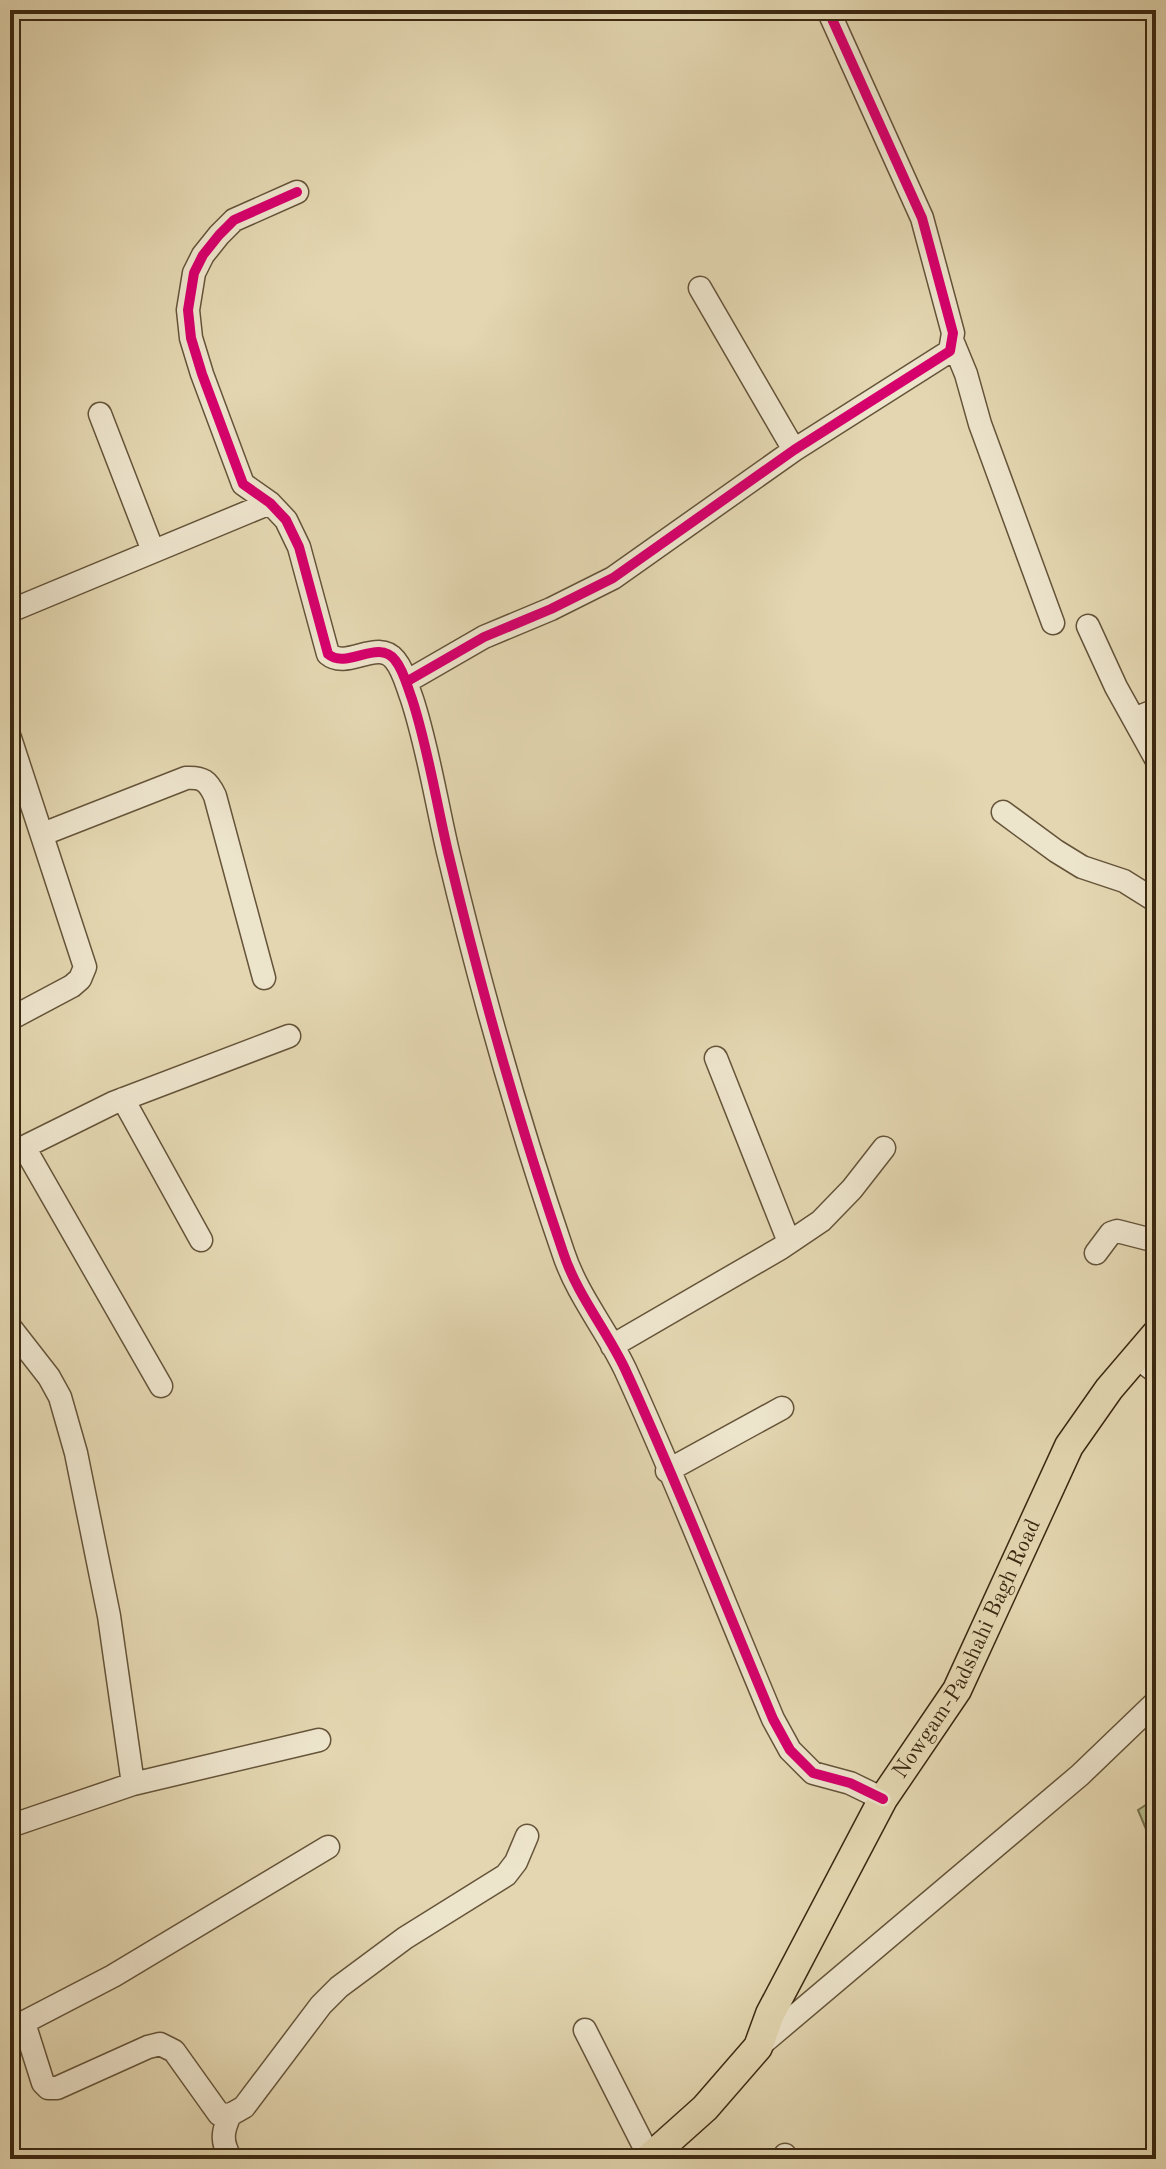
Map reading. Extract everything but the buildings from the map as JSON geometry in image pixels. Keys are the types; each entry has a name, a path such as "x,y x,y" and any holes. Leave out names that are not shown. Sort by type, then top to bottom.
{"main road":[{"name":"Nowgam-Padshahi Bagh Road","path":"649,2158 705,2108 758,2047 770,2014 883,1799 957,1690 1069,1446 1109,1389 1146,1365 1156,1334"}],"street":[{"path":"406,682 484,637 551,609 613,578 794,450 950,351 950,319 922,218 828,10"},
{"path":"297,192 234,220 203,255 194,273 188,310 191,338 202,374 243,484 270,503 286,520 299,547 328,654 338,659 385,652 393,657 406,682 419,721 448,852 488,1008 526,1139 574,1281 612,1346 773,1719 790,1750 813,1773 850,1783 883,1799"},
{"path":"700,288 794,450"},
{"path":"952,340 1053,623"},
{"path":"100,414 153,551"},
{"path":"10,611 270,503"},
{"path":"1088,626 1156,759"},
{"path":"1134,719 1156,710"},
{"path":"10,738 85,967 80,979 72,986 10,1019"},
{"path":"43,834 186,778 203,779 210,784 215,796 264,978"},
{"path":"1003,812 1082,867 1124,881 1156,901"},
{"path":"161,1386 17,1150 123,1099 289,1036"},
{"path":"716,1058 789,1242"},
{"path":"123,1099 201,1240"},
{"path":"612,1346 821,1221 852,1189 884,1148"},
{"path":"1096,1253 1111,1233 1117,1231 1123,1230 1156,1241"},
{"path":"10,1327 49,1377 60,1397 76,1453 109,1616 133,1784"},
{"path":"667,1471 782,1408"},
{"path":"758,2047 1080,1775 1156,1702"},
{"path":"10,1826 133,1784 319,1740"},
{"path":"328,1847 113,1976 17,2026 43,2083 48,2088 57,2088 160,2044 174,2051 219,2114 230,2115 244,2107 321,2005 339,1987 405,1938 506,1875 516,1862 527,1836"},
{"path":"585,2030 649,2158"},
{"path":"230,2115 222,2135 224,2148 231,2159"}],"green space":[{"path":"1156,1798 1156,1853 1138,1810"}],"cycle path":[{"path":"406,682 484,637 551,609 613,578 794,450 950,351 953,333 922,218 828,10"},
{"path":"297,192 234,220 203,255 194,273 188,310 191,338 202,374 243,484 270,503 286,520 299,547 328,654 344,659 371,653 388,654 403,674 423,736 448,852 487,1003 515,1103 563,1252 576,1283 617,1354 645,1412 773,1719 790,1750 813,1773 850,1783 883,1799"}]}
